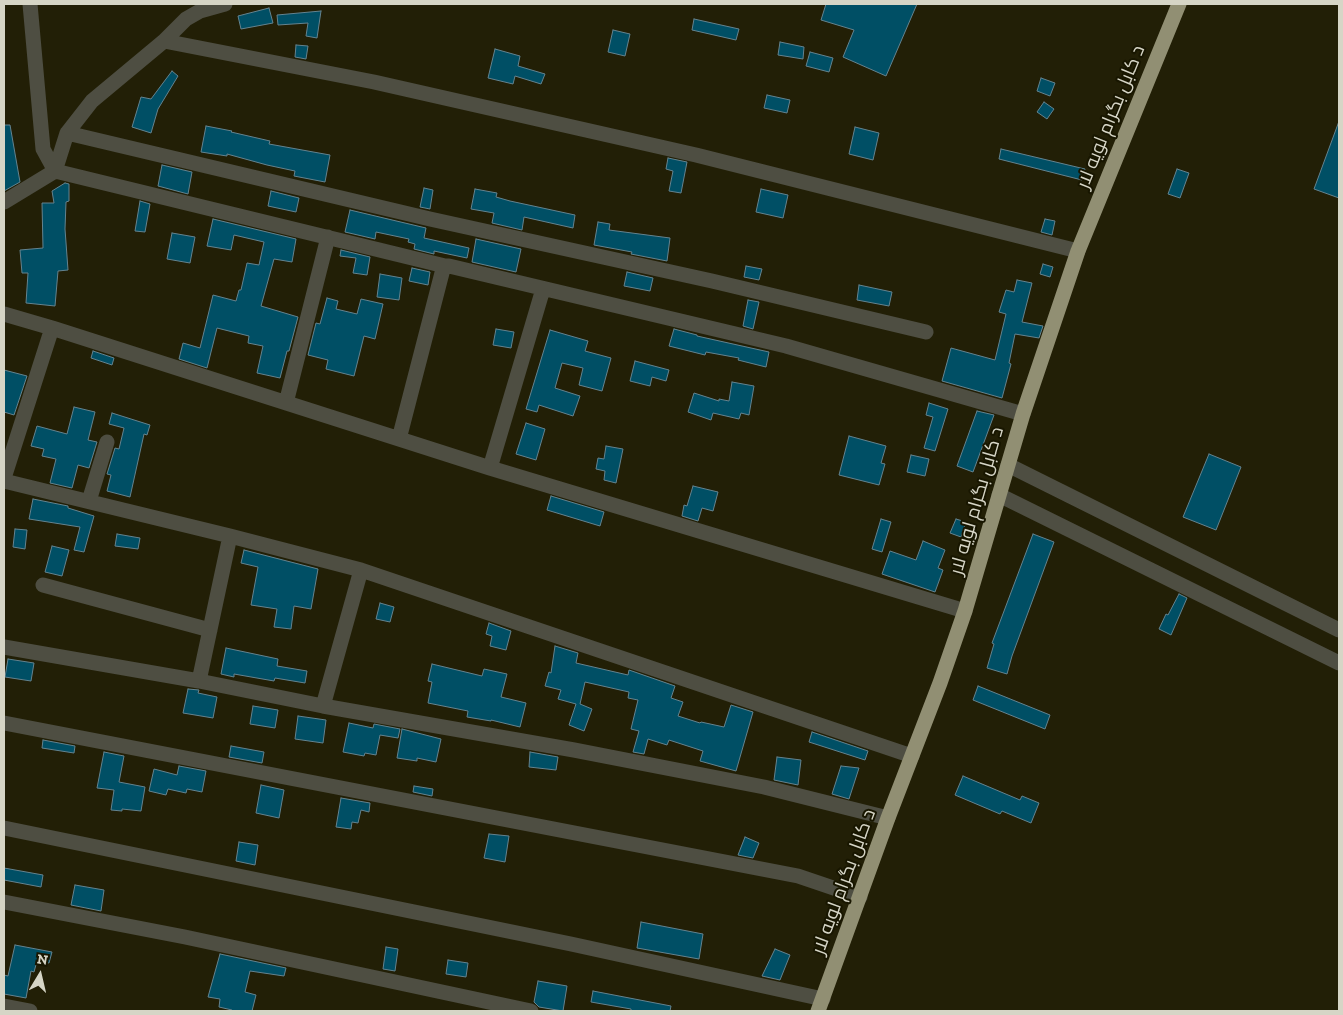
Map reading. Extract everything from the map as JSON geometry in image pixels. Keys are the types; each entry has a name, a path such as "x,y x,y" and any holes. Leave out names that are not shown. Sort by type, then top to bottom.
{"highway":[{"name":"د کابل بگرام لویه لار","path":"821,1005 965,611 1023,414 1078,251 1179,4"}],"street":[{"path":"30,4 43,149 55,171 445,266 786,346 1023,414"},
{"path":"4,202 55,171 67,133 92,101 164,41 186,19 200,11 225,4"},
{"path":"164,41 374,82 696,155 1078,251"},
{"path":"67,133 430,219 712,281 926,332"},
{"path":"286,403 328,237"},
{"path":"400,439 440,276 445,266"},
{"path":"490,468 543,289"},
{"path":"4,314 490,468 965,611"},
{"path":"52,328 4,479 361,570 912,756"},
{"path":"89,501 107,442"},
{"path":"1008,464 1339,630"},
{"path":"999,495 1339,663"},
{"path":"199,681 230,536"},
{"path":"324,706 361,570"},
{"path":"43,585 210,630"},
{"path":"4,647 574,750 764,787 888,818"},
{"path":"4,723 798,876 860,897"},
{"path":"4,828 572,944 821,1005"},
{"path":"4,902 185,937 531,1011"},
{"path":"4,1006 30,1011"}],"building":[{"path":"826,4 917,4 886,76 843,57 854,30 821,20"},
{"path":"269,8 273,23 241,29 238,16"},
{"path":"321,11 317,38 306,36 308,23 278,25 277,15"},
{"path":"694,19 739,29 736,40 692,30"},
{"path":"613,30 630,34 625,56 608,52"},
{"path":"780,42 804,47 803,59 778,55"},
{"path":"296,45 308,46 306,59 295,57"},
{"path":"495,49 520,56 518,66 545,74 541,84 515,76 513,84 488,78"},
{"path":"810,52 833,58 829,72 806,66"},
{"path":"172,71 178,76 158,109 151,133 132,127 141,97 151,99"},
{"path":"1041,78 1055,83 1050,96 1037,91"},
{"path":"767,95 790,100 787,113 764,108"},
{"path":"1044,102 1054,109 1047,119 1037,112"},
{"path":"4,125 10,125 20,182 4,191"},
{"path":"1339,125 1339,198 1314,189"},
{"path":"206,126 270,141 269,144 330,155 325,182 294,176 295,171 227,154 227,156 201,152"},
{"path":"855,127 879,133 873,160 849,154"},
{"path":"1001,149 1085,169 1082,180 999,159"},
{"path":"668,158 687,162 681,193 669,191 673,171 666,169"},
{"path":"162,165 192,172 188,194 158,186"},
{"path":"1177,169 1189,173 1180,198 1168,194"},
{"path":"65,183 69,184 69,201 66,202 65,229 68,270 58,271 55,306 26,303 28,273 22,273 20,250 43,248 42,203 54,203 52,191"},
{"path":"424,188 433,190 430,209 420,207"},
{"path":"475,189 497,193 496,197 510,201 575,215 573,228 524,217 522,230 492,223 494,213 471,209"},
{"path":"761,189 788,195 783,218 756,212"},
{"path":"271,191 299,198 296,212 268,206"},
{"path":"140,201 150,204 145,232 135,231"},
{"path":"350,210 426,228 424,238 469,248 467,258 434,251 434,254 414,249 415,244 408,242 409,239 376,232 375,239 345,232"},
{"path":"213,219 296,239 292,262 274,259 261,306 298,317 280,378 257,373 263,346 248,343 249,336 217,328 207,368 179,359 183,343 200,348 213,295 236,301 239,290 241,290 247,263 259,265 264,242 234,235 231,250 207,246"},
{"path":"1045,219 1055,221 1052,235 1041,232"},
{"path":"598,222 610,224 609,230 670,238 667,261 594,245"},
{"path":"172,233 195,237 190,263 167,259"},
{"path":"476,239 521,249 516,272 472,262"},
{"path":"341,250 370,257 367,275 353,273 356,258 340,256"},
{"path":"1043,264 1053,267 1050,277 1040,274"},
{"path":"746,266 762,269 759,280 744,277"},
{"path":"412,268 430,272 428,285 409,281"},
{"path":"627,272 653,278 650,291 624,286"},
{"path":"380,274 402,278 399,300 377,297"},
{"path":"1017,280 1032,283 1022,322 1043,326 1039,338 1015,334 1009,363 1011,364 1002,398 942,381 951,348 995,360 1006,314 999,312 1006,290 1014,292"},
{"path":"859,285 892,292 889,306 857,300"},
{"path":"327,298 338,301 336,309 357,314 361,299 383,304 375,339 364,336 354,376 326,369 328,360 308,355 316,323 320,324"},
{"path":"748,300 759,302 753,329 743,326"},
{"path":"496,329 514,332 511,348 493,345"},
{"path":"674,329 769,352 766,367 738,360 739,358 706,352 705,355 669,346"},
{"path":"550,330 588,341 585,351 611,358 602,391 579,385 583,368 562,363 555,388 580,396 573,416 539,405 537,412 526,409"},
{"path":"93,351 114,358 112,365 91,358"},
{"path":"635,361 669,370 666,381 652,377 650,386 630,381"},
{"path":"4,370 27,376 14,415 4,412"},
{"path":"732,382 754,386 749,415 741,413 739,419 713,413 711,420 688,412 694,393 719,401 719,399 729,401"},
{"path":"929,403 948,409 935,451 924,448 933,417 926,415"},
{"path":"74,407 95,412 88,440 97,442 89,468 78,465 72,488 50,483 56,459 42,456 44,449 31,446 37,426 67,434"},
{"path":"977,411 994,415 973,472 957,466"},
{"path":"112,413 150,425 147,435 144,434 130,497 107,491 111,475 107,474 115,448 119,449 124,428 109,424"},
{"path":"526,423 545,429 536,460 516,454"},
{"path":"849,436 886,446 881,463 885,464 879,485 839,475"},
{"path":"606,446 623,449 616,483 604,480 605,471 596,469 598,458 604,459"},
{"path":"1209,454 1241,467 1216,530 1183,517"},
{"path":"911,455 929,459 925,476 907,472"},
{"path":"693,486 718,492 713,511 702,508 698,521 682,516 684,505 687,506"},
{"path":"551,496 604,512 600,526 547,510"},
{"path":"33,499 68,506 68,508 94,516 84,552 74,550 80,527 29,519"},
{"path":"881,519 891,522 882,552 872,549"},
{"path":"956,519 966,522 961,537 950,533"},
{"path":"15,529 27,530 25,549 13,547"},
{"path":"117,534 140,538 138,549 115,546"},
{"path":"1033,534 1054,542 1007,674 987,668 994,644 992,643"},
{"path":"923,541 945,550 938,568 943,570 935,592 882,574 890,551 916,560"},
{"path":"52,546 69,550 62,576 45,572"},
{"path":"244,550 318,569 311,609 294,606 291,629 274,627 277,609 251,605 258,567 241,563"},
{"path":"1179,594 1187,598 1171,635 1159,629"},
{"path":"380,603 394,607 390,622 376,619"},
{"path":"489,623 511,631 506,650 490,646 492,636 486,634"},
{"path":"555,646 578,653 576,663 628,675 629,670 675,686 671,698 683,702 678,716 700,723 724,727 731,705 753,712 736,771 700,761 703,751 669,740 667,745 648,739 644,754 633,752 639,731 631,729 638,700 628,698 629,692 585,682 580,704 592,709 584,731 569,725 576,704 558,699 561,690 545,686 549,672 551,673"},
{"path":"226,648 278,659 277,666 307,671 305,683 275,678 274,681 234,674 234,677 221,674"},
{"path":"8,659 34,663 31,681 5,677"},
{"path":"432,664 482,676 484,669 507,674 501,697 526,703 520,727 491,720 467,717 468,711 428,703 432,682 428,681"},
{"path":"978,686 1050,715 1045,729 973,700"},
{"path":"188,689 199,690 198,693 217,697 213,718 183,713"},
{"path":"253,706 278,710 275,728 250,724"},
{"path":"298,716 326,720 323,743 295,739"},
{"path":"349,723 373,728 374,724 400,729 398,738 380,735 376,755 365,753 364,756 343,752"},
{"path":"402,729 441,739 436,762 417,758 417,761 397,758"},
{"path":"812,732 868,751 865,760 809,742"},
{"path":"43,740 75,746 74,753 42,748"},
{"path":"231,746 264,752 262,763 229,757"},
{"path":"104,752 124,756 119,782 145,787 141,811 111,810 114,790 97,788"},
{"path":"530,752 558,757 556,770 529,767"},
{"path":"777,757 801,760 798,785 774,780"},
{"path":"179,766 206,771 202,792 187,789 186,793 168,789 166,795 149,791 154,769 177,775"},
{"path":"841,766 859,768 849,799 832,794"},
{"path":"963,776 1020,800 1022,796 1039,803 1031,823 1002,811 1000,814 955,795"},
{"path":"261,785 284,790 279,818 256,813"},
{"path":"414,786 433,789 432,796 413,792"},
{"path":"341,798 370,803 369,812 361,810 358,823 352,822 351,829 336,827"},
{"path":"489,834 509,836 505,862 484,858"},
{"path":"745,837 759,843 753,858 738,855"},
{"path":"239,842 258,845 255,865 236,861"},
{"path":"4,868 43,875 41,887 4,880"},
{"path":"75,885 104,890 101,911 71,905"},
{"path":"641,922 703,934 699,959 637,948"},
{"path":"15,945 52,952 49,963 37,961 34,972 31,971 26,998 4,994 4,975 8,976"},
{"path":"386,947 398,949 395,971 383,969"},
{"path":"775,949 790,955 780,980 762,976"},
{"path":"220,954 286,968 284,976 250,971 245,992 256,995 252,1011 232,1011 219,1007 220,999 208,997"},
{"path":"448,960 468,963 466,977 446,974"},
{"path":"538,981 567,986 563,1011 539,1007 534,1002"},
{"path":"593,991 671,1006 670,1011 631,1011 631,1009 591,1002"}]}
